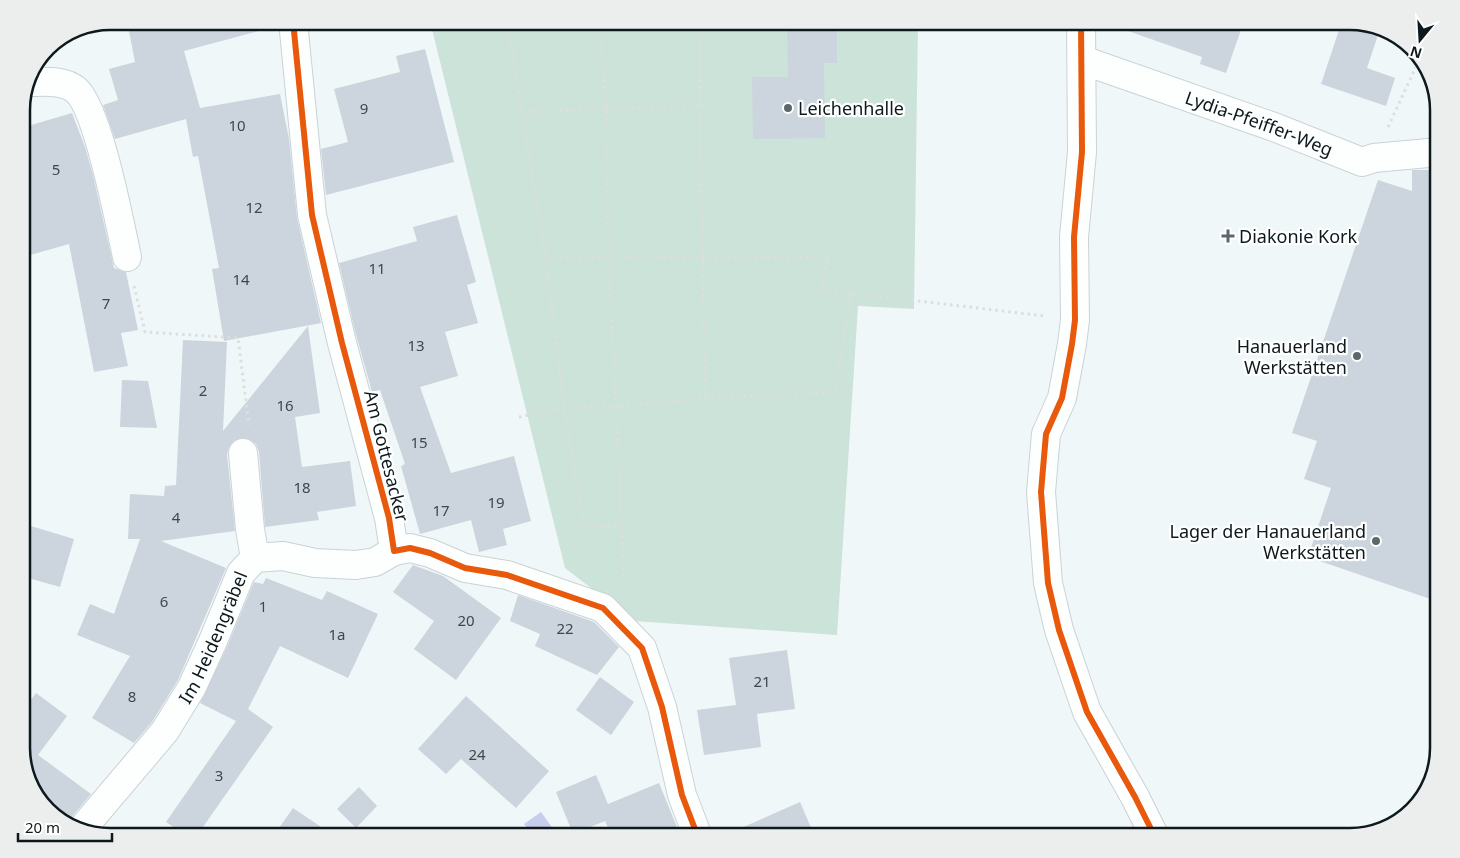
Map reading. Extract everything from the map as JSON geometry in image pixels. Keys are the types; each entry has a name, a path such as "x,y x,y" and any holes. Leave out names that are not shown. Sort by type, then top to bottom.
{"street":[{"name":"Am Gottesacker","path":"294,30 312,215 342,343 389,518 394,551"},
{"path":"1080,30 1082,152 1074,238 1074,332 1062,398 1046,434 1041,492 1048,583 1059,630 1087,712 1150,828"},
{"name":"Lydia-Pfeiffer-Weg","path":"1082,60 1274,127 1362,162 1374,158 1430,153"},
{"path":"35,82 59,82 76,89 87,106 103,154 127,257"},
{"path":"244,453 250,529 255,558"},
{"path":"394,551 410,548 430,553 465,568 507,575 603,608 642,648 662,707 682,795 695,828"},
{"name":"Im Heidengräbel","path":"86,824 165,731 192,687 241,573 255,558 283,556 315,563 356,565 375,562 394,551"}],"path":[{"path":"508,30 546,259 564,408 584,525 621,527"},
{"path":"601,30 606,109 608,256 624,595 619,624"},
{"path":"699,30 706,398"},
{"path":"1374,158 1417,66"},
{"path":"521,112 700,106"},
{"path":"546,259 608,256 702,258 828,257 820,290 851,293 1074,332"},
{"path":"127,257 145,332 238,338 251,443 242,444 244,453"},
{"path":"520,417 564,408 616,406 706,398 835,394 851,293"}],"green space":[{"path":"432,30 918,30 914,309 858,306 837,635 634,621 565,568"}],"water":[{"path":"541,812 553,828 527,828 524,824"}],"building":[{"path":"129,30 262,30 184,51 200,108 280,94 289,139 297,218 321,323 224,341 212,269 219,268 198,156 193,157 186,119 115,139 103,105 118,100 109,69 135,62"},
{"name":"Leichenhalle","path":"787,30 837,30 837,63 824,63 825,138 753,139 752,77 788,77"},
{"path":"1125,30 1241,30 1226,73 1200,64 1202,57"},
{"path":"1339,30 1361,31 1378,35 1367,68 1395,78 1386,106 1321,84"},
{"path":"425,49 454,162 326,195 321,149 348,142 334,89 400,72 396,56"},
{"path":"72,113 93,175 114,268 126,272 138,330 121,333 128,366 94,372 69,244 30,255 30,125"},
{"name":"Hanauerland Werkstätten","path":"1412,170 1430,170 1430,599 1308,557 1331,488 1304,479 1317,441 1292,433 1378,180 1412,191"},
{"path":"457,215 476,282 467,285 478,323 445,332 458,376 420,387 451,473 514,456 531,521 503,529 507,545 479,552 471,520 420,534 401,466 405,464 380,390 372,392 339,263 417,241 413,227"},
{"path":"308,326 320,413 295,417 302,467 350,461 356,506 317,512 319,520 265,527 259,452 256,444 249,439 241,438 234,441 229,447 227,454 235,531 161,541 226,568 178,680 152,722 134,743 92,718 130,656 77,635 90,604 114,614 140,539 128,539 130,494 164,496 165,486 176,485 183,340 227,342 223,431"},
{"path":"122,380 148,381 157,428 120,427"},
{"path":"30,526 74,539 60,587 30,579"},
{"path":"413,565 443,576 501,618 456,680 414,649 434,621 393,592"},
{"path":"266,578 322,600 327,591 378,614 348,678 280,646 248,709 273,727 202,828 175,828 166,822 236,721 200,703 227,647 254,582 263,584"},
{"path":"518,595 594,622 619,647 597,675 535,646 540,634 510,621"},
{"path":"787,650 795,709 757,714 761,747 704,755 697,710 736,705 729,658"},
{"path":"600,677 634,702 611,735 576,710"},
{"path":"36,693 67,716 38,755 91,794 71,818 53,805 43,793 34,774 30,753 30,701"},
{"path":"466,696 549,771 516,808 461,759 446,774 418,749"},
{"path":"596,775 608,804 659,783 677,828 608,828 605,821 588,828 571,828 556,792"},
{"path":"359,787 377,806 356,828 337,809"},
{"path":"800,802 811,828 741,828"},
{"path":"293,808 323,828 279,828"}],"cycle path":[{"path":"294,30 312,215 342,343 389,518 394,551 410,548 430,553 465,568 507,575 603,608 642,648 662,707 682,795 695,828"},
{"path":"1081,30 1082,152 1074,237 1075,320 1062,398 1046,434 1041,492 1048,583 1059,630 1087,712 1150,828"}],"place":[{"name":"Leichenhalle","path":"788,108"},
{"name":"Diakonie Kork","path":"1228,236"},
{"name":"Hanauerland Werkstätten","path":"1357,356"},
{"name":"Lager der Hanauerland Werkstätten","path":"1376,541"}]}
